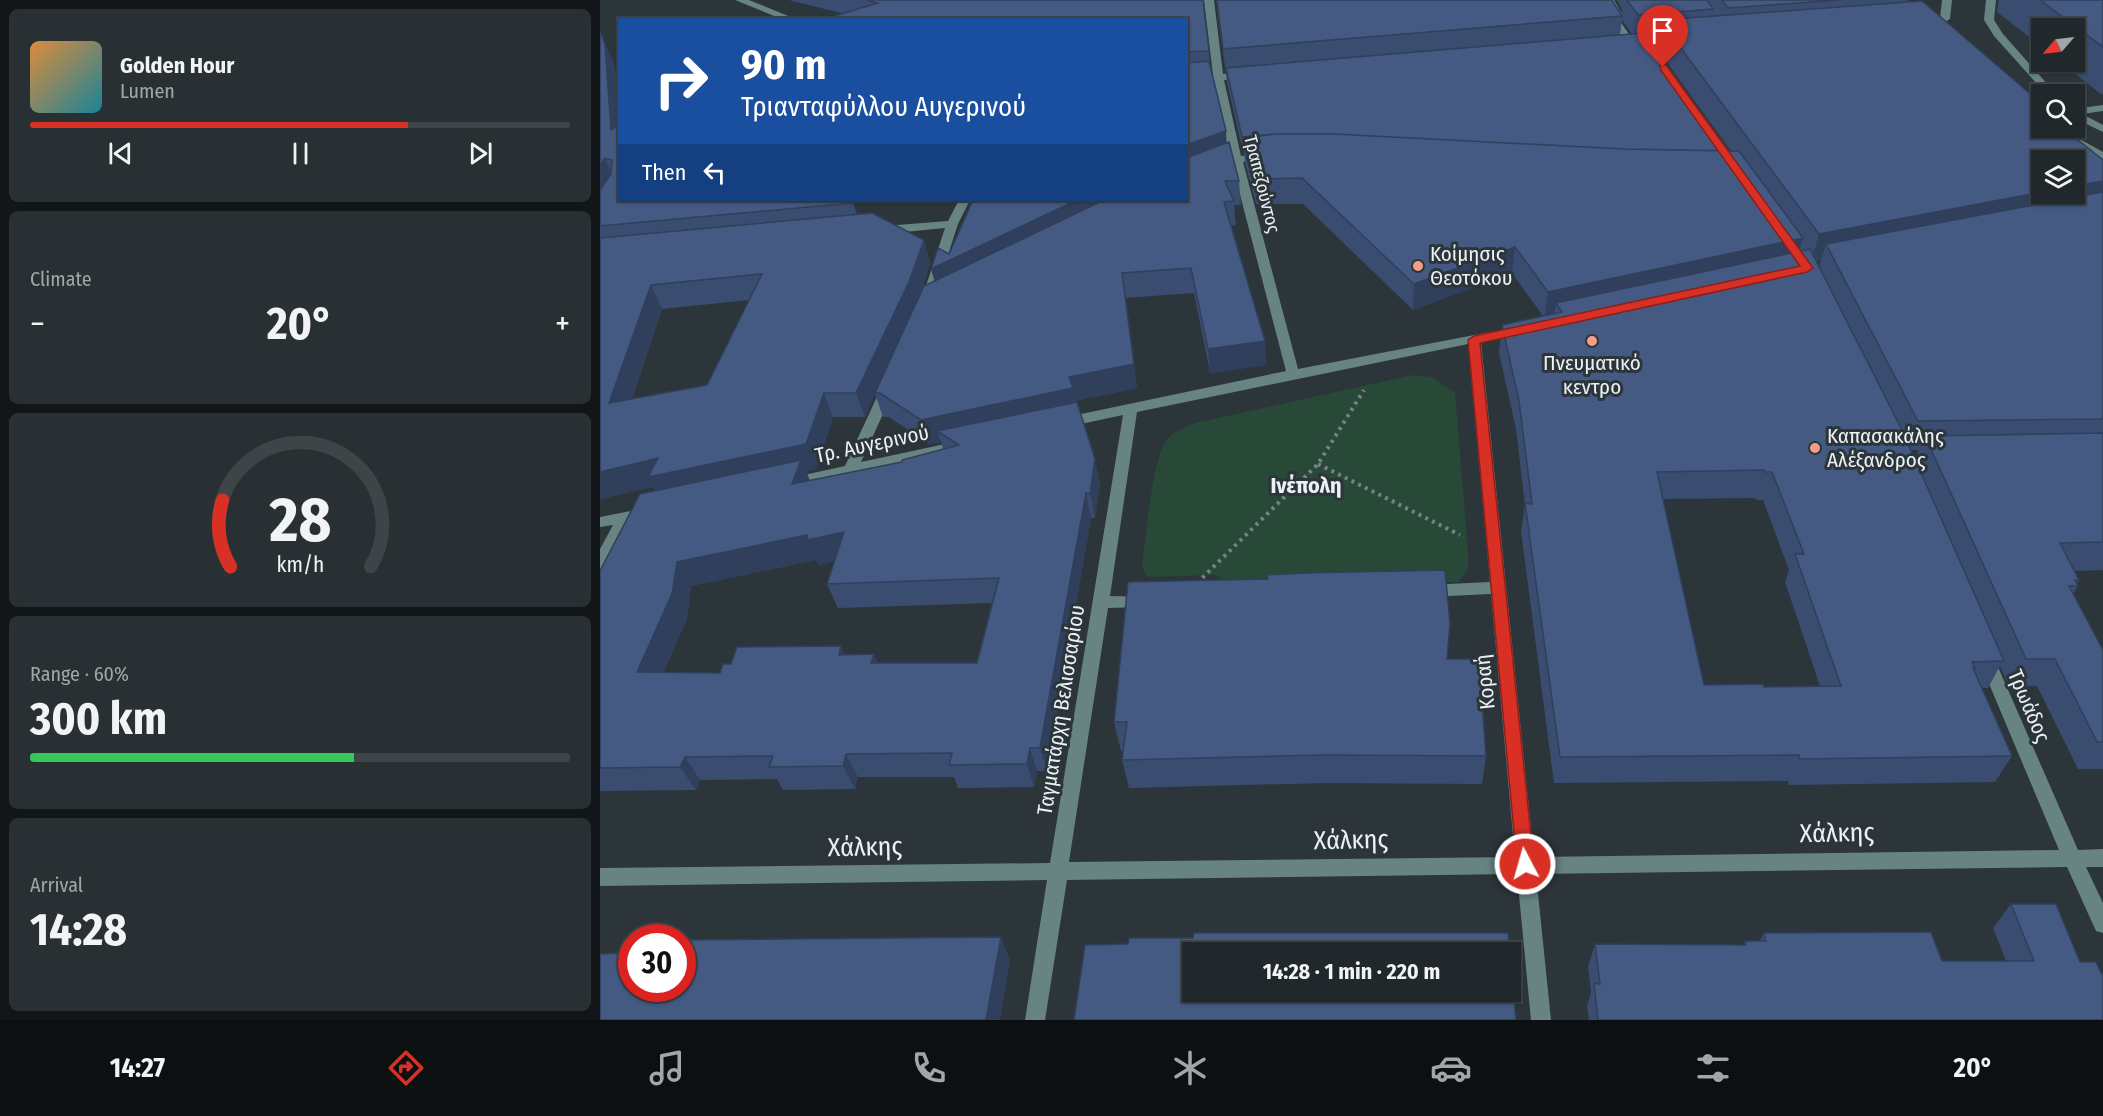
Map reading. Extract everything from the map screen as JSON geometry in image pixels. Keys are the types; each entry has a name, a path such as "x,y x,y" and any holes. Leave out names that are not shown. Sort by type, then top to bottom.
{"street":[{"path":"740,0 789,18"},
{"name":"Τραπεζούντος","path":"1209,0 1218,78 1236,158 1293,374"},
{"path":"1609,0 1617,14 1613,17 1634,43 1619,44"},
{"path":"1933,20 1948,23 1947,0"},
{"path":"1991,0 1989,20 1999,36 2042,84"},
{"path":"1188,80 1259,74"},
{"path":"2085,111 2103,108"},
{"path":"2085,119 2103,129"},
{"path":"2071,138 2103,156"},
{"path":"1188,176 1212,165 1236,158 1279,155"},
{"path":"945,297 922,313 952,224 964,201"},
{"path":"870,232 952,224"},
{"path":"1049,426 1293,374 1532,328"},
{"name":"Κοραή","path":"1474,340 1541,1020"},
{"path":"850,470 895,372"},
{"name":"Ταγματάρχη Βελισσαρίου","path":"1035,1020 1131,408"},
{"name":"Τρ. Αυγερινού","path":"771,487 956,447"},
{"path":"600,522 658,510"},
{"path":"600,564 624,518"},
{"path":"1416,591 1498,588"},
{"path":"1101,602 1180,600"},
{"name":"Τρωάδος","path":"1983,652 2103,924"},
{"name":"Χάλκης","path":"600,877 2103,858"}],"path":[{"path":"1180,600 1318,464 1361,396 1376,359"},
{"path":"1318,464 1495,552"}],"green space":[{"path":"1413,375 1432,377 1455,393 1468,551 1468,569 1458,582 1230,587 1216,575 1148,577 1144,572 1142,565 1154,477 1164,445 1170,436 1195,423"}],"building":[{"path":"867,0 1203,0 1209,51 1188,52 1188,18 828,18 878,3"},
{"path":"1217,0 1612,0 1622,16 1223,49"},
{"path":"1627,0 1707,0 1713,9 1638,15"},
{"path":"1722,0 1839,0 1728,8"},
{"path":"2040,0 2103,0 2103,47 2085,34 2085,18 2064,18"},
{"path":"1922,1 2031,95 2031,138 2076,138 2103,160 2103,181 2085,184 2085,150 2031,150 2031,194 1819,234 1660,20"},
{"path":"600,31 605,44 611,130 618,125 618,201 849,201 853,203 600,226 600,190 611,174 612,160 605,158 600,165"},
{"path":"1643,33 1729,151 1624,149 1334,134 1276,134 1242,137 1226,68"},
{"path":"1209,61 1226,131 1188,144 1188,63"},
{"path":"1276,134 1334,134 1624,149 1739,151 1803,238 1548,292 1515,247 1414,284 1302,178 1254,179 1243,138"},
{"path":"1229,142 1239,181 1225,181 1234,201 1224,202 1265,341 1208,349 1191,268 1122,273 1134,364 1069,377 1073,388 921,420 880,393 875,393 924,286 1102,201 1188,201 1188,157"},
{"path":"2103,192 2103,419 1918,421 1826,244 2039,204 2085,204 2085,195"},
{"path":"973,201 1075,201 931,269 938,248 949,254"},
{"path":"872,213 924,240 909,282 856,393 824,393 806,444 648,477 658,458 600,472 600,238","holes":["762,274 707,385 609,403 651,285"]},
{"path":"1810,249 1902,430 2004,661 1972,662 2012,756 1800,759 1799,755 1560,757 1525,503 1532,504 1519,401 1502,325 1562,312 1556,303","holes":["1764,470 1772,472 1804,554 1795,554 1841,686 1704,685 1657,472"]},
{"path":"1077,402 1095,459 1090,494 1086,493 1040,748 1030,748 1027,764 949,765 952,753 846,754 843,766 769,767 773,756 685,757 680,767 600,768 600,571 640,494 801,460 792,484 902,462 902,460 959,445 937,431","holes":["844,532 827,584 999,578 977,663 871,663 874,654 839,655 841,646 737,647 731,664 723,664 720,673 637,672 672,594 677,562 807,535 808,540"]},
{"path":"2103,433 2103,542 2060,543 2079,580 2075,580 2078,586 2069,586 2103,650 2103,742 2097,742 2055,659 2026,659 1925,436"},
{"path":"1445,570 1450,624 1447,659 1479,659 1486,756 1324,755 1122,760 1127,722 1114,722 1128,582 1268,579 1267,575 1305,573"},
{"path":"2011,904 2056,904 2080,962 2096,962 2103,973 2103,1020 1598,1020 1594,983 1600,984 1595,944 1746,945 1745,941 1766,941 1764,933 1931,932 1942,961 2034,961"},
{"path":"1194,933 1508,933 1509,942 1182,942 1182,1002 1514,1002 1516,1020 1074,1020 1085,945 1128,944 1129,938 1193,938"},
{"path":"1001,937 986,1020 600,1020 600,954 618,953 618,1002 696,1002 696,940"}],"place":[{"name":"Κοίμησις Θεοτόκου","path":"1418,266"},
{"name":"Πνευματικό κεντρο","path":"1592,341"},
{"name":"Καπασακάλης Αλέξανδρος","path":"1815,448"}],"district":[{"name":"Ινέπολη","path":"1306,485"}],"route":[{"path":"1525,864 1474,340 1807,268 1663,67"}]}
